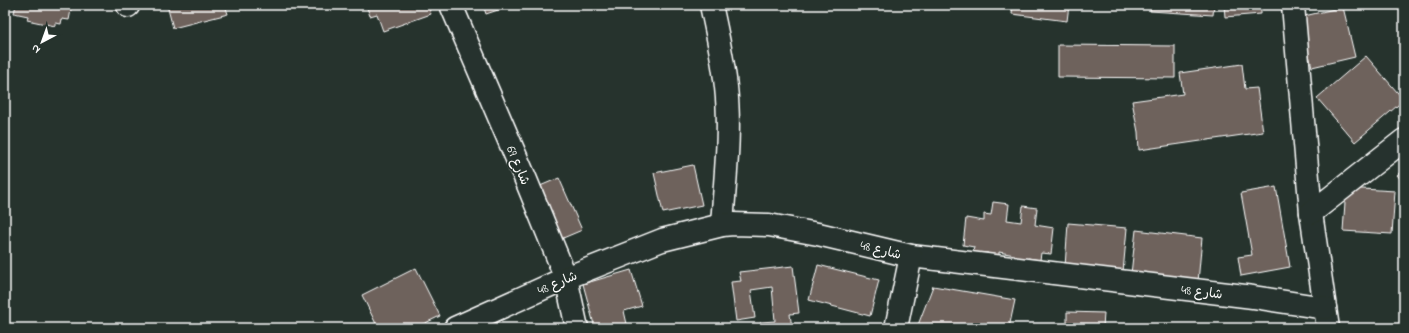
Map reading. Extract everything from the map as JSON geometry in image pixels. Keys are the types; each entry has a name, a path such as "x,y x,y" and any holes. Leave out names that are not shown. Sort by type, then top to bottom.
{"street":[{"name":"شارع 69","path":"451,5 566,278 577,328"},
{"path":"711,5 721,50 726,88 728,126 727,224"},
{"path":"721,5 736,87 738,126 727,224"},
{"path":"1293,5 1311,213 1327,318"},
{"path":"1311,213 1404,140"},
{"name":"شارع 48","path":"455,328 566,278 662,240 727,224 769,225 818,234 911,256 1253,297 1327,318"},
{"path":"896,328 911,256"}],"building":[{"path":"16,5 72,5 69,20 62,19 61,24 55,23 55,26 27,20 28,16 14,13"},
{"path":"167,5 225,5 228,14 173,28"},
{"path":"366,5 428,5 431,14 383,31 377,14 370,16"},
{"path":"483,5 513,5 486,14"},
{"path":"1013,5 1069,5 1067,21 1012,14"},
{"path":"1151,5 1214,5 1213,15 1150,11"},
{"path":"1224,5 1261,5 1261,14 1225,17"},
{"path":"1343,7 1355,57 1312,67 1300,17"},
{"path":"1058,45 1175,46 1175,78 1058,77"},
{"path":"1366,56 1404,100 1355,142 1317,98"},
{"path":"1242,64 1245,89 1257,88 1263,132 1139,150 1138,132 1132,101 1183,94 1180,73"},
{"path":"693,165 702,205 663,213 654,173"},
{"path":"1404,170 1404,183 1397,175"},
{"path":"559,178 582,230 556,241 533,189"},
{"path":"1276,187 1290,267 1241,276 1238,257 1252,255 1241,193"},
{"path":"1346,188 1395,191 1392,234 1343,231"},
{"path":"993,202 1009,204 1007,220 1021,222 1023,206 1037,208 1035,225 1054,228 1051,254 1041,253 1040,260 1028,258 1028,262 1014,260 1015,255 999,252 999,259 988,258 988,253 973,252 974,247 963,245 966,218 984,221 984,214 991,215"},
{"path":"1068,223 1127,228 1123,272 1065,267"},
{"path":"1136,230 1202,238 1198,282 1131,274"},
{"path":"818,265 879,280 870,316 809,300"},
{"path":"793,266 799,313 790,314 792,328 761,328 761,322 775,321 772,287 751,290 755,318 736,321 731,282 741,281 739,272"},
{"path":"416,268 440,316 415,328 378,328 362,295"},
{"path":"631,270 642,306 624,311 627,324 612,328 595,328 583,284"},
{"path":"933,286 1015,300 1009,328 931,328 918,325"},
{"path":"1067,312 1104,313 1103,328 1067,328"}]}
